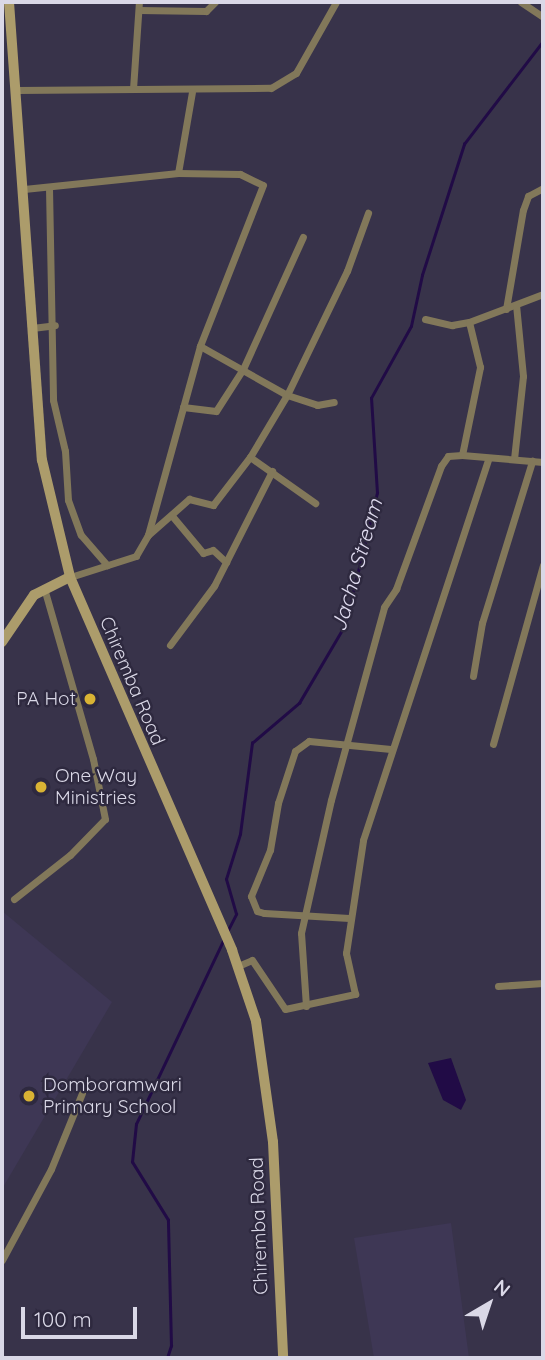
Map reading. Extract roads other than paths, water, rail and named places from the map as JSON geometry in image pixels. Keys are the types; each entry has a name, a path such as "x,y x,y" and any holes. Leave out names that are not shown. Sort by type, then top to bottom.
{"main road":[{"name":"Chiremba Road","path":"9,2 42,460 70,577 232,950 256,1021 268,1088 283,1358"},
{"path":"2,642 44,588 70,577"}],"street":[{"path":"133,89 139,6 206,11 215,2"},
{"path":"16,90 133,89 192,92 271,88 296,73 336,2"},
{"path":"521,2 543,17"},
{"path":"178,173 192,92"},
{"path":"24,189 178,173 240,174 263,185 200,346 148,535 136,556 70,577"},
{"path":"49,188 55,325 53,400 65,451 68,500 81,535 107,565"},
{"path":"506,309 523,210 528,197 543,188"},
{"path":"148,535 173,517 189,499 213,505 250,457 287,395 347,271 368,213"},
{"path":"183,407 216,411 243,369 303,237"},
{"path":"425,319 452,324 468,322 543,294"},
{"path":"514,459 523,376 516,305"},
{"path":"463,455 480,367 468,322"},
{"path":"32,328 55,325"},
{"path":"200,346 287,395 317,405 334,402"},
{"path":"306,1006 301,967 305,915 384,607 396,589 440,466 449,456 463,455 543,462"},
{"path":"250,457 315,503"},
{"path":"237,966 252,960 285,1009 355,994 346,953 349,918 363,839 391,749 405,719 433,620 488,459"},
{"path":"473,676 482,623 532,461"},
{"path":"170,645 226,562 272,471"},
{"path":"173,517 203,553 213,550 226,562"},
{"path":"493,744 543,565"},
{"path":"14,899 70,855 105,819 93,759 44,588"},
{"path":"349,918 264,913 257,911 251,896 270,850 295,751 309,741 391,749"},
{"path":"498,986 543,984"},
{"path":"2,1260 51,1169 82,1093"}],"waterway":[{"name":"Jacha Stream","path":"227,932 236,914 226,879 240,834 252,743 299,703 345,625 377,493 371,398 411,326 422,275 464,144 543,41"},
{"name":"Jacha Stream","path":"167,1358 171,1346 168,1220 132,1162 136,1124 223,941"}],"place":[{"name":"PA Hot","path":"90,699"},
{"name":"One Way Ministries","path":"41,787"},
{"name":"Domboramwari Primary School","path":"29,1096"}]}
